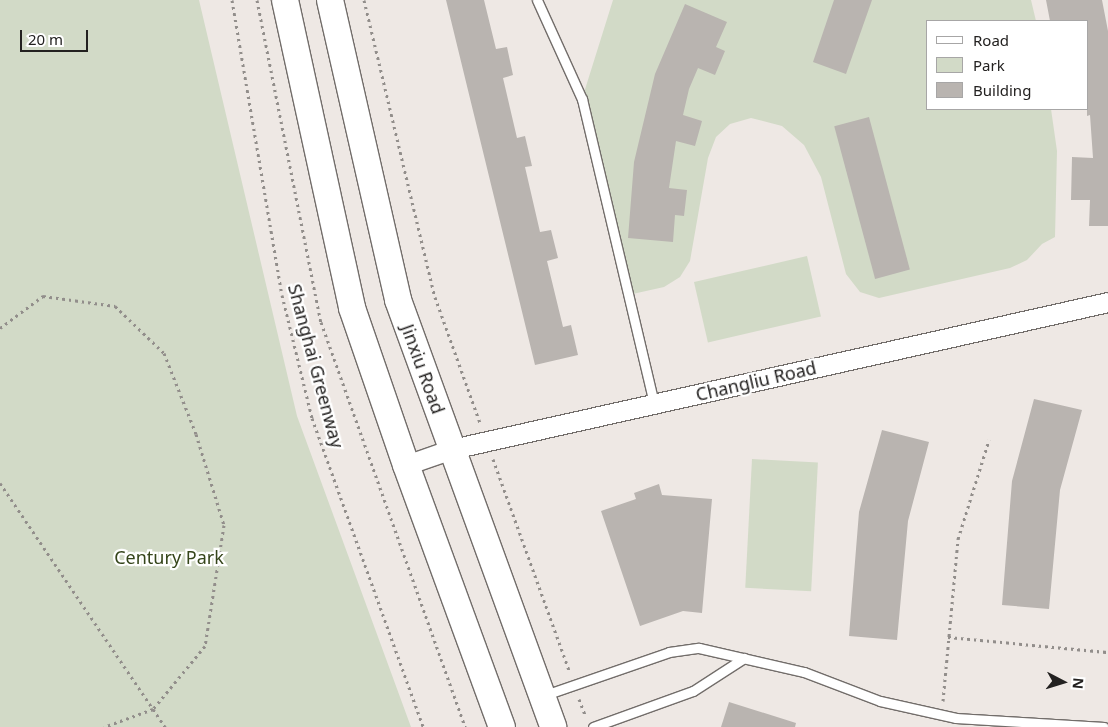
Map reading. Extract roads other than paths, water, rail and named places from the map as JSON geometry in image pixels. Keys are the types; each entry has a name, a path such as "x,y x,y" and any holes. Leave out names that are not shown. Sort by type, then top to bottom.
{"main road":[{"path":"285,0 352,308 406,466 502,727"},
{"name":"Jinxiu Road","path":"330,0 398,300 553,727"}],"street":[{"name":"Changliu Road","path":"406,466 452,449 487,443 1108,302"}],"lane":[{"path":"537,0 582,99 654,404"},
{"path":"542,696 669,652 699,648 804,672 880,701 956,718 1104,727"},
{"path":"594,727 693,691 744,658"}],"park label":[{"name":"Century Park","path":"169,557"}]}
